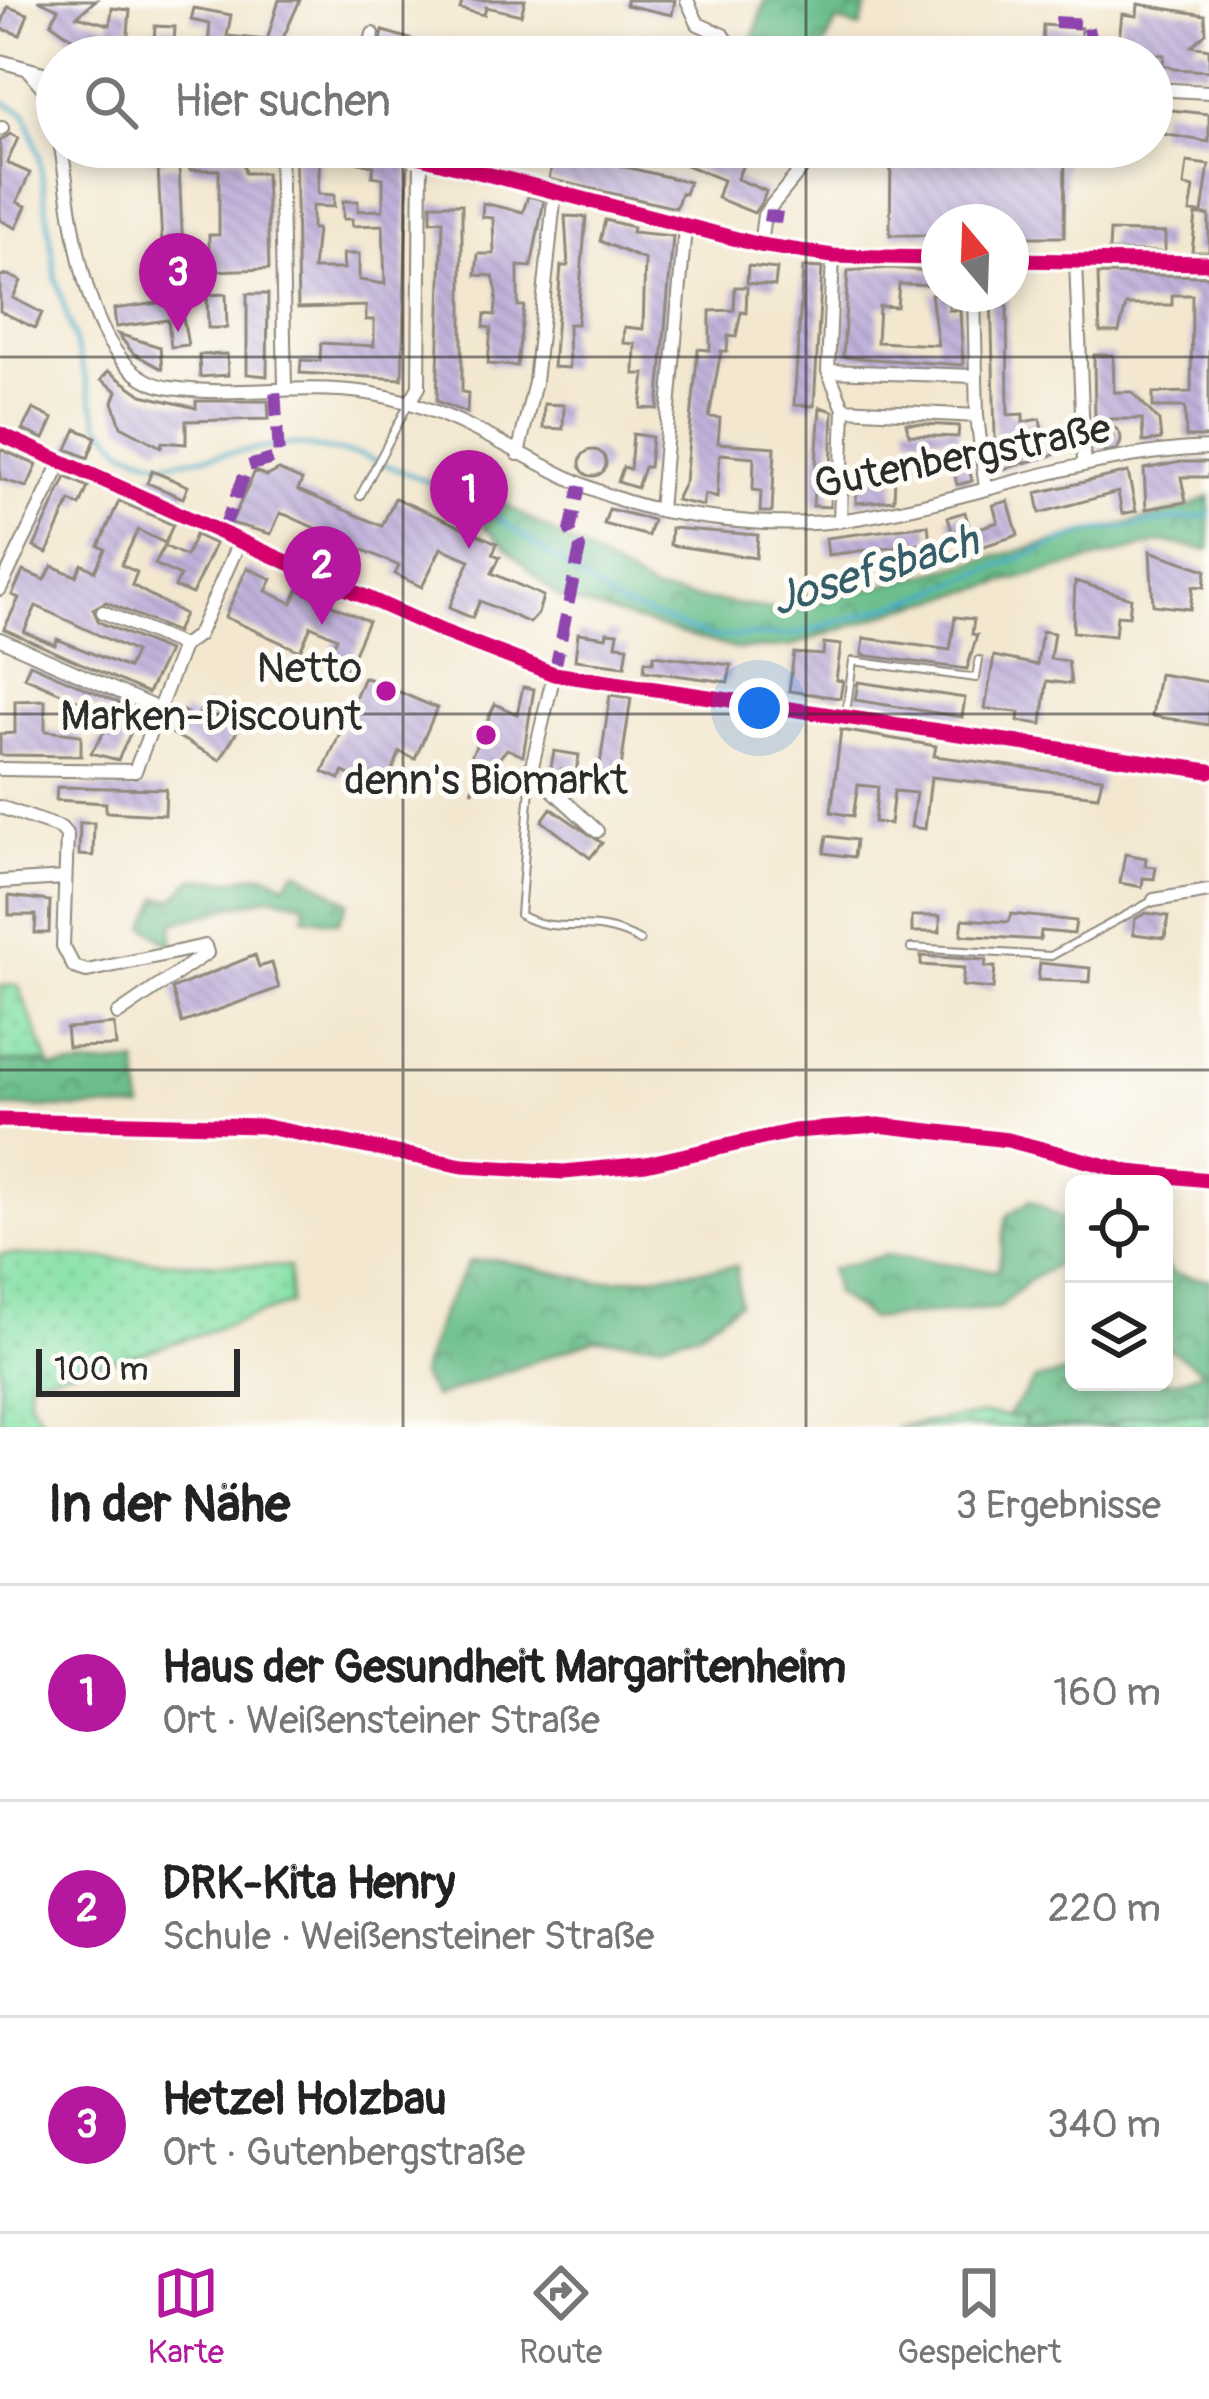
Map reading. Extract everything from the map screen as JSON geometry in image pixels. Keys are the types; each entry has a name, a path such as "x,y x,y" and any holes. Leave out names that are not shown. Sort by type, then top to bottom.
{"main road":[{"path":"0,434 444,632 554,674 1209,771"}],"street":[{"path":"687,0 698,24 724,36"},
{"path":"0,61 36,72"},
{"path":"29,71 36,79"},
{"path":"1173,90 1209,92"},
{"name":"Gutenbergstraße","path":"65,168 91,306 104,337 125,362 167,388 285,387 410,402 580,486 661,510 737,520 840,521 1084,464 1209,448"},
{"path":"280,168 285,387"},
{"path":"410,402 419,387 421,168"},
{"path":"464,168 760,245 833,256 921,258"},
{"path":"760,245 764,215 802,168"},
{"path":"518,454 535,382 555,191"},
{"path":"661,510 685,228"},
{"path":"833,256 828,371 844,409 840,521"},
{"path":"1029,260 1209,263"},
{"path":"1076,261 1084,464"},
{"path":"974,312 977,416 986,489"},
{"path":"828,371 975,376"},
{"path":"844,409 977,416"},
{"path":"0,589 62,463"},
{"path":"0,769 135,771 183,646 198,635 240,540"},
{"path":"103,612 183,646"},
{"path":"0,639 155,709"},
{"path":"554,674 531,770 597,831"},
{"path":"0,807 61,828 67,835 66,960 87,971 205,946 207,953 118,1015"},
{"path":"0,882 65,878"},
{"path":"1154,900 1209,890"}],"lane":[{"path":"360,496 410,402"},
{"path":"846,717 854,661 976,677 979,660"},
{"path":"531,770 520,915 537,925 614,925 640,941"},
{"path":"911,948 1051,956 1154,900"}],"green space":[{"path":"765,0 869,0 860,28 837,21 830,36 754,36"},
{"path":"491,496 655,592 782,611 1187,508 1209,497 1209,550 1162,542 904,608 789,647 735,649 559,598 484,526 472,499"},
{"path":"297,870 349,902 338,922 304,917 305,903 272,896 173,923 173,947 145,926 159,897 173,899 193,879 232,880 261,874 284,885"},
{"path":"18,985 51,1068 44,1063 0,1062 0,986"},
{"path":"0,1062 44,1063 51,1068 137,1063 142,1109 0,1107"},
{"path":"1031,1200 1065,1220 1065,1262 1027,1282 1000,1308 870,1319 835,1294 830,1269 886,1255 998,1271 1007,1216"},
{"path":"0,1254 289,1267 290,1304 149,1351 29,1380 29,1401 49,1427 0,1427"},
{"path":"495,1259 598,1282 737,1266 739,1303 697,1332 661,1342 596,1339 434,1398 420,1375 441,1313 469,1262"},
{"path":"1173,1274 1209,1279 1209,1413 1136,1415 1103,1427 1024,1427 1024,1418 1007,1416 1035,1380 1065,1373 1065,1391 1173,1391 1173,1381 1204,1371 1173,1352"},
{"path":"1209,1413 1209,1427 1103,1427 1136,1415"},
{"path":"987,1414 1024,1418 1024,1427 893,1427"}],"building":[{"path":"38,0 96,0 77,16 110,25 112,8 130,10 128,36 69,36 51,23 58,9"},
{"path":"279,0 300,0 284,36 268,36"},
{"path":"463,0 525,0 521,15 486,7 484,15 460,9"},
{"path":"626,0 675,0 672,15 626,5"},
{"path":"1138,4 1205,15 1206,33 1192,46 1209,49 1209,71 1173,69 1173,36 1119,36 1122,14 1137,16"},
{"path":"8,7 28,14 20,35 0,28"},
{"path":"194,8 231,15 227,36 209,36 210,24 191,20"},
{"path":"1043,25 1081,28 1081,36 1043,36"},
{"path":"155,26 175,27 174,36 154,36"},
{"path":"1173,110 1209,114 1209,142 1173,136"},
{"path":"10,134 18,138 7,163 30,173 17,202 26,206 16,228 0,220 0,141"},
{"path":"1187,162 1209,165 1202,213 1190,212 1194,188 1184,186"},
{"path":"158,168 179,168 185,296 179,297 188,345 171,347 168,320 116,327 114,309 165,302"},
{"path":"244,168 245,173 266,173 269,269 209,271 209,235 219,235 219,170 190,170"},
{"path":"295,168 319,168 318,194 334,195 334,207 312,206 312,229 317,229 313,269 344,269 343,254 359,254 359,280 385,284 383,225 352,226 352,219 343,219 343,201 358,201 358,211 383,210 383,178 372,176 374,168 408,168 402,379 300,373 301,360 320,361 321,343 374,346 374,320 366,320 366,306 298,308"},
{"path":"551,168 630,168 689,182 676,208 549,179"},
{"path":"694,168 741,168 737,179 766,191 754,213 717,198 723,180"},
{"path":"891,168 1065,168 1064,237 1029,237 1029,204 921,204 921,235 890,235"},
{"path":"528,196 544,200 531,267 518,266 518,306 524,306 517,366 488,364 491,328 484,327 485,314 495,315 497,292 493,276 476,275 478,254 494,254 493,218 482,217 483,203 523,212"},
{"path":"431,204 462,204 462,392 468,393 467,413 437,401 443,220 431,221"},
{"path":"1196,215 1209,215 1209,252 1192,252"},
{"path":"565,216 586,217 577,324 568,324 569,368 553,367 561,266 568,266"},
{"path":"605,220 633,227 632,232 673,236 658,409 641,408 645,374 634,374 635,344 623,343 624,327 643,329 645,260 600,241"},
{"path":"1110,231 1165,233 1165,252 1109,251"},
{"path":"748,266 777,269 775,286 747,283"},
{"path":"803,267 822,268 814,406 794,405"},
{"path":"921,270 921,285 899,284 897,307 879,306 877,342 938,345 933,312 960,312 963,365 843,357 848,271"},
{"path":"1098,274 1209,276 1209,437 1186,437 1185,407 1153,407 1153,393 1191,392 1192,295 1172,295 1172,305 1126,305 1119,332 1100,332"},
{"path":"0,276 21,281 13,298 42,313 35,328 0,311"},
{"path":"735,287 747,287 746,313 741,312 736,337 728,336 727,351 721,351 709,417 720,418 718,443 775,447 772,512 760,512 761,491 753,490 754,457 720,454 717,498 705,494 703,506 676,500 685,481 698,349 710,350 710,311 734,310"},
{"path":"226,294 227,328 208,328 207,295"},
{"path":"247,294 268,294 267,376 247,374"},
{"path":"992,312 1007,312 1008,415 1023,414 1023,422 1040,419 1044,442 1068,436 1071,450 996,471"},
{"path":"118,334 160,347 162,369 133,353"},
{"path":"227,354 228,375 200,377 199,355"},
{"path":"1094,355 1113,355 1114,392 1132,392 1159,421 1161,440 1143,442 1142,419 1095,419"},
{"path":"108,371 142,395 196,408 196,401 268,401 269,419 186,421 186,444 162,442 161,447 121,426 113,402 117,391 101,380"},
{"path":"544,404 564,405 563,429 543,428"},
{"path":"820,407 833,411 830,507 813,506"},
{"path":"33,409 53,419 44,439 22,430"},
{"path":"906,423 959,426 958,437 909,435"},
{"path":"1108,426 1121,439 1108,452 1095,439"},
{"path":"76,429 96,437 88,458 67,449"},
{"path":"633,434 652,437 649,467 644,467 637,488 618,482 623,467 630,469"},
{"path":"0,449 37,465 27,487 0,479"},
{"path":"593,450 606,463 593,476 580,463"},
{"path":"965,452 972,481 957,485 950,453"},
{"path":"1209,462 1209,477 1181,477 1186,502 1146,509 1144,469"},
{"path":"279,470 302,480 298,490 382,526 395,498 497,543 493,554 500,557 492,573 543,596 538,614 530,623 480,601 472,618 449,608 470,560 441,548 422,587 395,574 399,566 286,515 280,513 271,534 231,523 255,471 267,476"},
{"path":"152,471 188,486 183,498 147,483"},
{"path":"1128,472 1136,511 1122,514 1118,492 1040,513 1036,493"},
{"path":"66,477 88,487 80,506 70,501 47,553 34,547"},
{"path":"895,478 894,500 856,503 857,481"},
{"path":"119,501 173,525 165,543 138,530 121,565 137,572 132,585 184,614 176,632 106,602 93,609 99,622 168,651 148,693 4,629 19,598 12,595 23,571 45,580 52,566 76,576 82,564 95,571 105,549 99,546","holes":["36,606 135,652 128,668 57,639 55,645 24,632"]},
{"path":"1008,501 1018,535 975,549 969,531 953,535 948,517 965,512 970,531 998,522 993,505"},
{"path":"609,509 653,520 648,536 604,524"},
{"path":"928,525 930,542 828,555 826,538"},
{"path":"671,528 758,535 756,558 670,545"},
{"path":"195,535 215,544 192,594 175,587 180,576 155,564 164,546 186,556"},
{"path":"300,544 348,545 340,563 346,574 296,552"},
{"path":"1150,551 1206,570 1204,587 1193,586 1190,609 1153,605"},
{"path":"247,568 272,579 266,591 292,603 298,590 368,621 346,671 326,662 337,638 311,626 300,651 225,617"},
{"path":"1075,581 1131,598 1129,616 1117,615 1115,636 1073,632"},
{"path":"955,617 974,619 972,634 977,635 967,669 862,655 864,638 950,650"},
{"path":"1042,631 1054,633 1050,659 1068,661 1071,684 1047,681 1042,724 1018,721 1019,712 985,709 994,656 1037,665"},
{"path":"607,632 618,633 616,645 628,646 625,666 575,660 578,633 606,637"},
{"path":"824,643 841,645 836,680 843,681 840,698 789,691 794,653 823,655"},
{"path":"654,655 731,665 728,682 644,671 645,661 653,662"},
{"path":"30,664 140,712 118,760 91,753 114,716 24,677"},
{"path":"1159,674 1209,682 1209,725 1152,716"},
{"path":"364,677 437,708 415,759 400,752 384,790 343,772 340,779 323,772"},
{"path":"858,682 965,698 962,717 855,700"},
{"path":"523,687 534,689 523,756 507,749 471,792 480,765 469,761 495,704 517,714"},
{"path":"610,695 631,698 620,775 599,772"},
{"path":"45,700 45,731 81,735 81,756 0,755 0,734 15,733 15,701"},
{"path":"204,703 243,721 220,760 173,734 183,711 197,718"},
{"path":"841,730 936,746 934,756 1102,778 1098,796 931,777 925,829 911,827 916,793 894,791 890,824 874,822 878,787 858,785 853,816 831,812"},
{"path":"554,751 579,755 576,772 561,769 559,779 545,769 551,767"},
{"path":"57,787 166,789 165,815 106,812 106,803 56,800"},
{"path":"551,808 602,843 590,858 542,821"},
{"path":"80,823 94,823 93,856 79,855"},
{"path":"827,836 856,840 854,857 824,853"},
{"path":"1125,854 1146,858 1145,866 1156,867 1154,879 1143,878 1142,887 1120,883"},
{"path":"9,896 50,901 49,933 35,933 36,915 9,915"},
{"path":"1146,913 1168,916 1165,938 1133,934 1135,919"},
{"path":"1011,914 1076,921 1074,934 1041,931 1040,940 961,935 963,919 1008,922"},
{"path":"912,916 940,916 940,932 912,932"},
{"path":"255,955 259,967 272,963 279,988 182,1023 172,989"},
{"path":"921,956 986,960 985,967 995,967 993,989 962,986 964,968 921,965"},
{"path":"1040,963 1090,968 1089,982 1038,980"},
{"path":"114,1024 116,1046 68,1047 66,1028"}],"waterway":[{"name":"Josefsbach","path":"0,101 25,112 36,145"},
{"name":"Josefsbach","path":"41,168 56,279 99,423 125,450 163,463 292,444 361,455 472,499 615,603 712,637 795,635 917,598 1083,533 1209,515"}],"marked path":[{"path":"1055,22 1087,24 1090,36"},
{"path":"764,215 782,218"},
{"path":"222,532 248,466 279,457 275,387"},
{"path":"554,674 580,548 570,531 580,486"}],"cycle path":[{"path":"464,168 760,245 833,256 921,258"},
{"path":"1029,260 1209,263"},
{"path":"0,434 444,632 554,674 1209,771"},
{"path":"0,1120 262,1126 463,1166 564,1172 646,1164 794,1131 878,1125 1008,1140 1129,1172 1209,1180"}],"place":[{"name":"Hetzel Holzbau","path":"178,332"},
{"name":"Haus der Gesundheit Margaritenheim","path":"469,549"},
{"name":"DRK-Kita Henry","path":"322,625"},
{"name":"Netto Marken-Discount","path":"386,691"},
{"name":"denn's Biomarkt","path":"486,735"}]}
